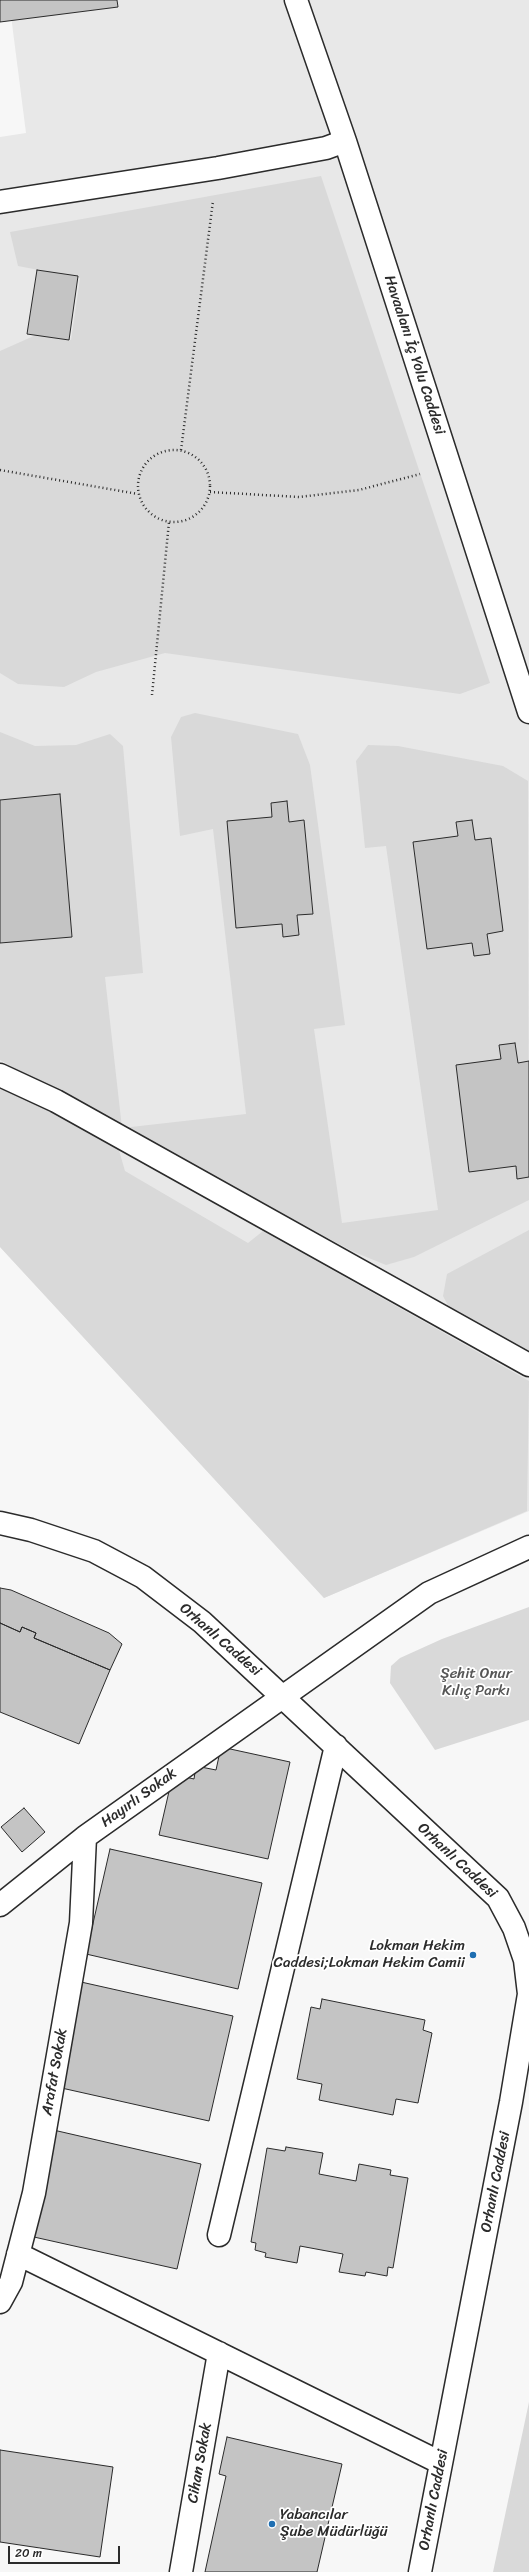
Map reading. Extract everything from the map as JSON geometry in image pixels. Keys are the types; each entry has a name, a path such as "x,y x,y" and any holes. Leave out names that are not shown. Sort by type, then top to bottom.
{"street":[{"name":"Havaalanı İç Yolu Caddesi","path":"296,0 345,141 529,712"},
{"path":"0,202 218,168 326,148 345,141"},
{"path":"0,1075 56,1102 529,1365"},
{"name":"Orhanlı Caddesi","path":"0,1523 31,1530 94,1551 143,1577 202,1622 498,1898 514,1928 525,1960 529,1994 511,2102 420,2572"},
{"name":"Hayırlı Sokak","path":"0,1905 85,1837 282,1695 428,1593 529,1547"},
{"path":"219,2235 336,1746"},
{"name":"Arafat Sokak","path":"0,2302 11,2282 34,2193 81,1923 85,1837"},
{"path":"18,2254 441,2463"},
{"name":"Cihan Sokak","path":"181,2572 219,2353"}],"path":[{"path":"181,450 218,168"},
{"path":"169,450 181,450 191,454 206,470 210,481 210,492 199,512 180,522 169,522 150,513 138,494 138,482 148,460 157,453 169,450"},
{"path":"210,492 300,497 359,490 450,466"},
{"path":"0,470 138,494"},
{"path":"152,695 169,522"}],"shaded area":[{"path":"9,0 529,0 529,1511 324,1598 0,1247 0,137 26,133"}],"green space":[{"path":"321,176 490,683 460,694 165,653 96,672 64,687 18,684 0,673 0,351 36,335 71,340 80,278 18,266 10,232"},
{"path":"195,713 298,734 310,765 345,1025 314,1029 342,1223 438,1210 386,846 365,848 356,761 368,745 398,746 503,766 528,781 529,1200 414,1257 386,1265 354,1252 122,1128 246,1114 213,829 180,836 171,737 181,717"},
{"path":"0,732 35,746 76,745 110,734 123,746 143,973 105,977 122,1128 0,1060"},
{"path":"0,1085 118,1147 125,1171 248,1243 263,1231 529,1381 527,1511 324,1598 0,1247"},
{"path":"529,1230 529,1353 451,1311 443,1296 447,1274"},
{"name":"Şehit Onur Kılıç Parkı","path":"529,1607 529,1720 435,1750 390,1683 391,1666 400,1658 442,1639"},
{"path":"529,2402 529,2572 493,2572"}],"building":[{"path":"0,0 117,0 118,7 0,22"},
{"path":"37,270 78,276 69,340 27,334"},
{"path":"60,794 72,937 0,943 0,800"},
{"path":"287,801 289,822 304,820 313,914 297,915 299,935 283,937 282,924 236,928 227,821 272,817 271,803"},
{"path":"472,820 475,840 491,838 503,931 487,934 490,954 474,956 472,943 427,949 413,842 458,836 456,822"},
{"path":"515,1043 518,1063 529,1061 529,1177 517,1179 516,1166 469,1172 456,1065 501,1059 499,1045"},
{"path":"0,1588 11,1590 109,1633 122,1644 110,1670 34,1638 36,1633 22,1627 20,1632 0,1623"},
{"path":"0,1623 20,1632 22,1627 36,1633 34,1638 110,1670 79,1744 0,1712"},
{"path":"221,1747 290,1762 268,1859 159,1835 173,1774 194,1779 196,1766 216,1770"},
{"path":"24,1808 45,1832 22,1852 1,1827"},
{"path":"110,1849 262,1883 238,1989 86,1954"},
{"path":"81,1982 233,2016 209,2121 57,2087"},
{"path":"322,1999 425,2020 423,2030 432,2033 418,2103 396,2099 393,2115 319,2100 322,2084 297,2079 311,2007 320,2009"},
{"path":"49,2129 201,2164 177,2269 25,2235"},
{"path":"286,2147 323,2153 319,2174 356,2181 359,2164 391,2170 390,2175 408,2178 393,2268 388,2267 387,2276 366,2272 365,2276 339,2272 343,2254 300,2246 297,2263 265,2257 266,2253 255,2250 256,2243 251,2242 267,2148 285,2151"},
{"name":"Yabancılar Şube Müdürlüğü","path":"227,2437 342,2464 317,2572 205,2572 226,2476 219,2474"},
{"path":"0,2450 113,2467 100,2557 0,2542"}],"place":[{"name":"Lokman Hekim Caddesi;Lokman Hekim Camii","path":"473,1955"},
{"name":"Yabancılar Şube Müdürlüğü","path":"272,2524"}]}
